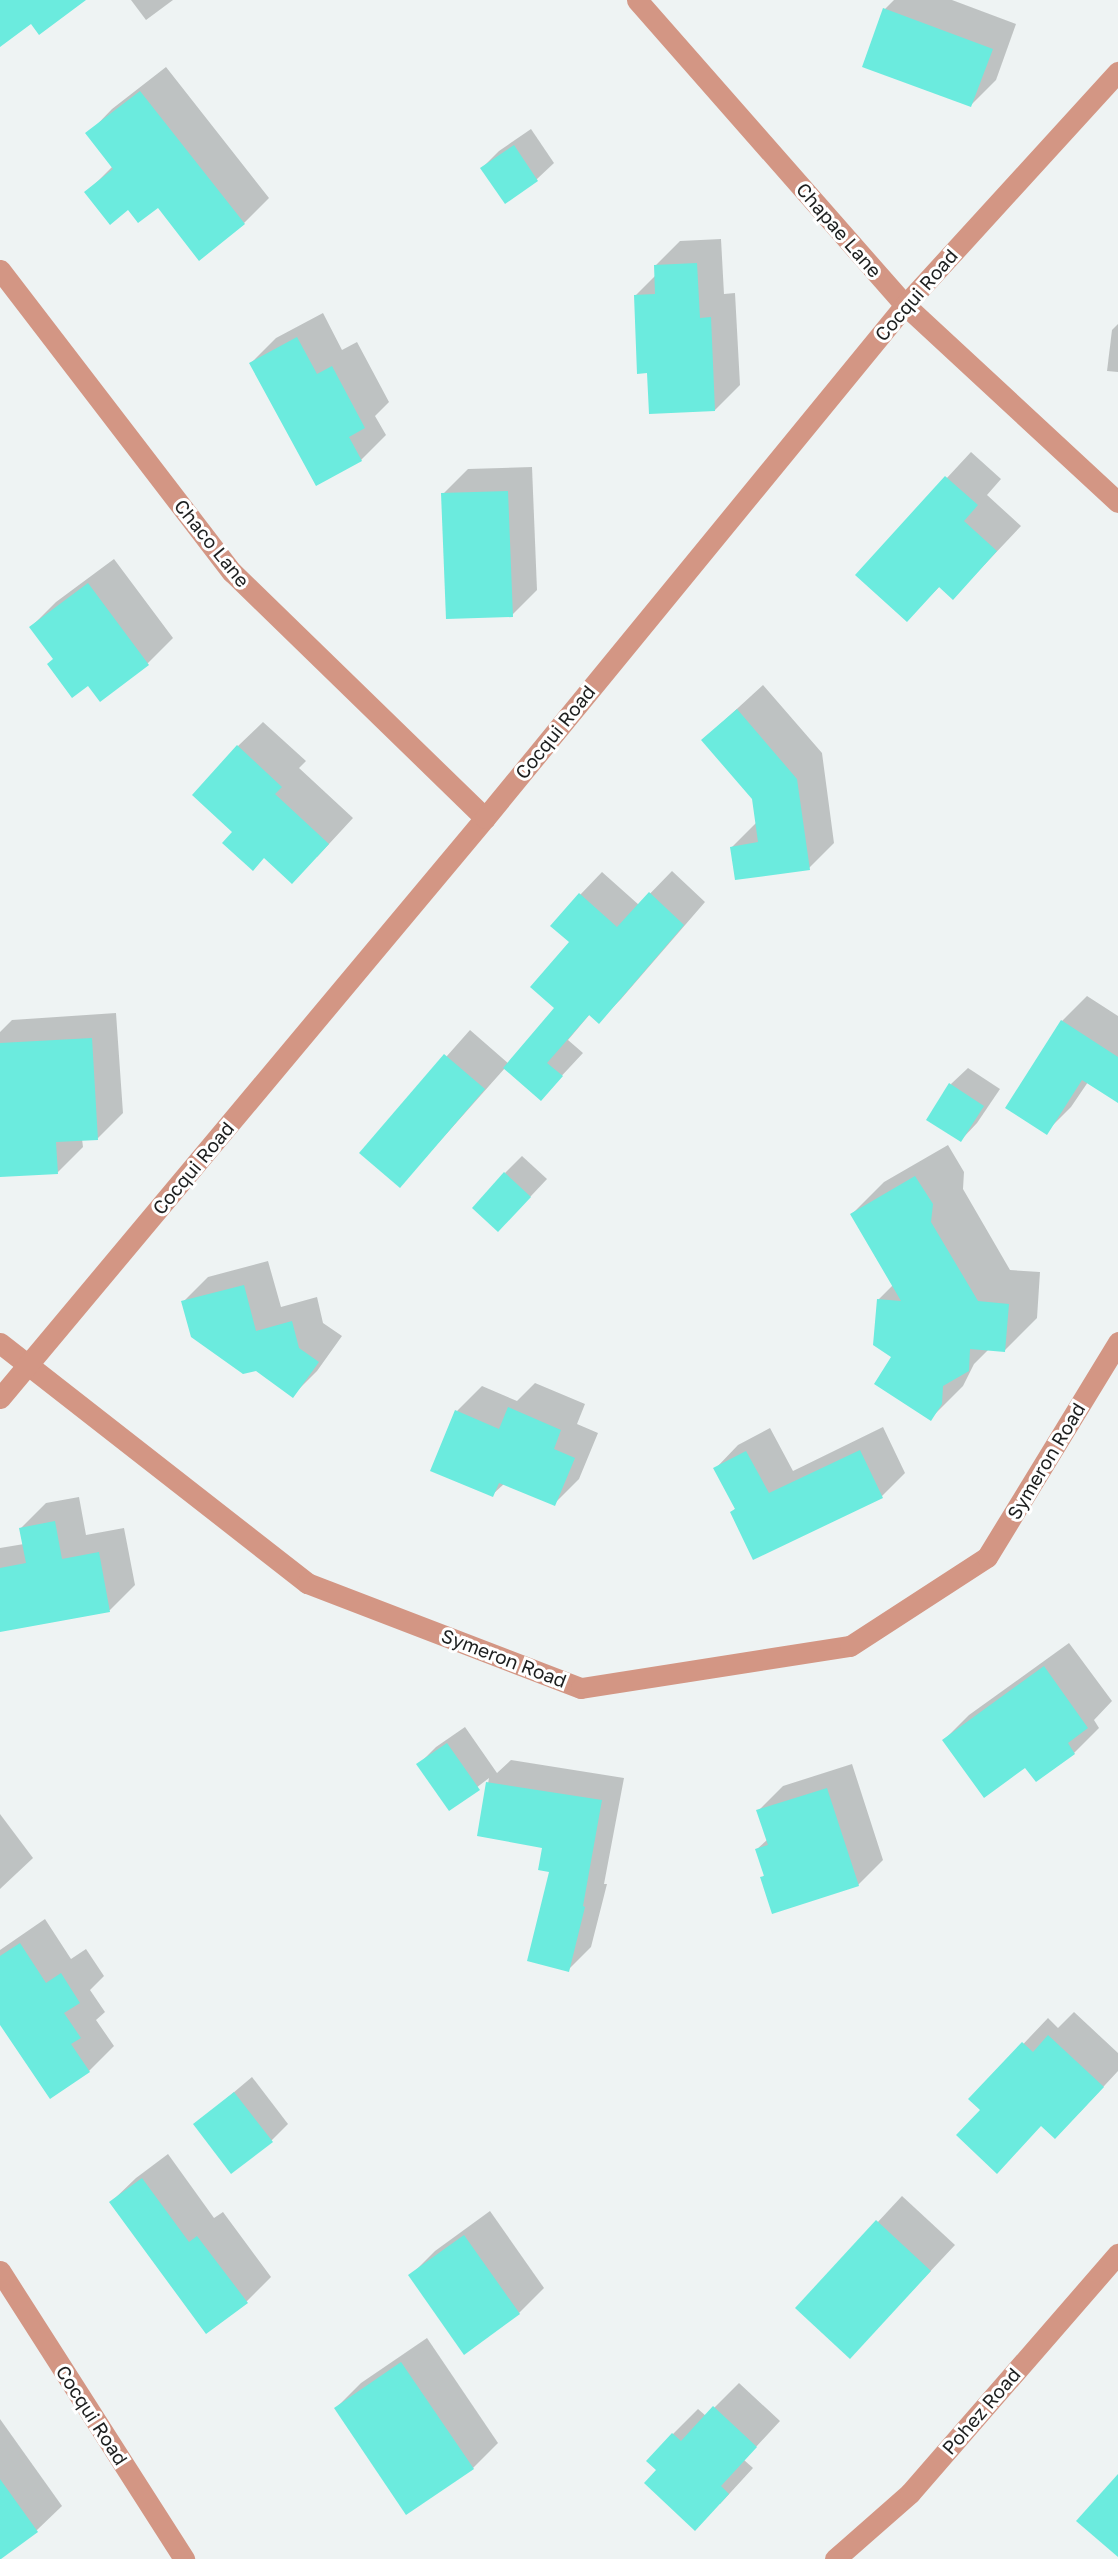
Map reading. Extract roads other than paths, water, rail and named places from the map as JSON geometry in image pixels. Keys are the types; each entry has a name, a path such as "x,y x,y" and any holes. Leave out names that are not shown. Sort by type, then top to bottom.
{"street":[{"name":"Chapae Lane","path":"637,0 905,305 1118,502"},
{"name":"Cocqui Road","path":"0,1398 485,818 905,305 1118,72"},
{"name":"Chaco Lane","path":"0,270 232,572 485,818"},
{"name":"Symeron Road","path":"0,1342 27,1367 307,1583 581,1688 850,1646 987,1557 1118,1342"},
{"name":"Pohez Road","path":"835,2559 910,2493 1118,2254"},
{"name":"Cocqui Road","path":"0,2271 184,2559"}]}
